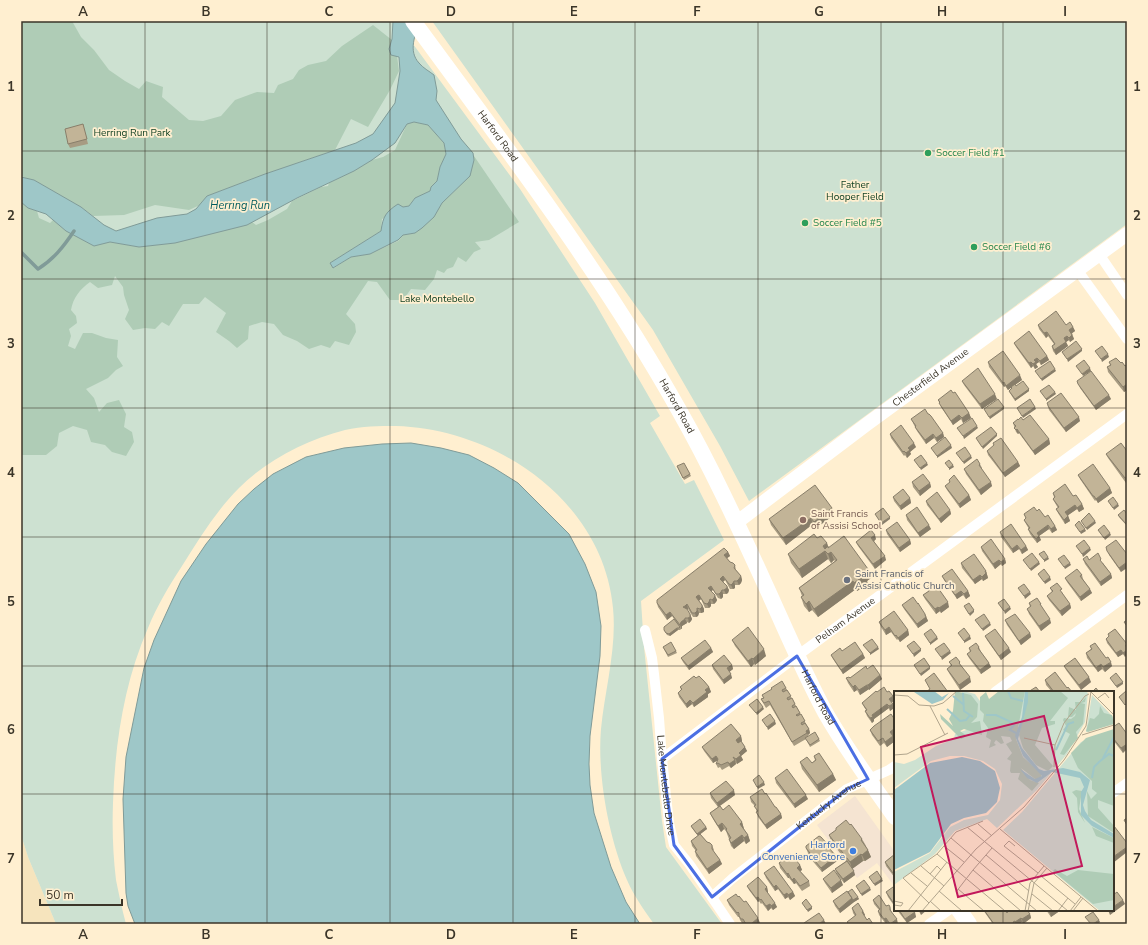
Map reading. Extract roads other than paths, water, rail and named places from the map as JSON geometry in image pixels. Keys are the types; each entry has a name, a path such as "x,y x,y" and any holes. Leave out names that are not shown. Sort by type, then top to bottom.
{"main road":[{"name":"Harford Road","path":"413,21 524,173 621,312 698,444 828,717 894,817"},
{"path":"960,911 969,924"}],"street":[{"name":"Chesterfield Avenue","path":"736,523 867,424 1127,234"},
{"path":"1099,254 1127,295"},
{"path":"1078,270 1127,339"},
{"name":"Pelham Avenue","path":"662,759 798,656 1127,414"},
{"path":"996,691 1127,595"},
{"name":"Lake Montebello Drive","path":"645,630 652,658 669,823 674,845 690,865 730,924"},
{"name":"Kentucky Avenue","path":"712,897 733,878 847,789 894,767"},
{"path":"1114,793 1127,783"},
{"path":"930,924 948,911"}],"water":[{"name":"Herring Run","path":"393,21 420,21 413,48 414,53 419,63 434,75 437,91 436,100 461,139 473,153 474,160 470,176 442,203 434,217 415,233 403,235 398,240 370,254 351,257 333,268 330,263 381,231 384,218 388,212 398,204 403,207 409,206 415,198 430,191 431,187 437,181 440,167 446,154 444,143 428,125 414,122 407,124 395,143 354,171 297,198 247,225 175,243 139,247 110,242 94,246 66,231 46,214 28,208 21,202 21,177 34,180 81,207 104,225 116,231 157,218 187,214 196,209 207,196 265,174 356,143 373,134 395,103 400,71 399,57 391,55 389,49 392,39"},
{"path":"411,443 469,455 518,483 569,534 585,564 596,592 601,626 600,656 590,736 590,785 594,813 611,867 626,902 640,924 135,924 128,906 126,893 123,799 126,757 144,668 154,640 181,581 206,544 238,504 273,474 306,457 344,448"}],"waterway":[{"path":"21,252 38,269 58,252 74,231"}],"place":[{"name":"Soccer Field #1","path":"928,153"},
{"name":"Soccer Field #5","path":"805,223"},
{"name":"Soccer Field #6","path":"974,247"},
{"name":"Saint Francis of Assisi School","path":"803,520"},
{"name":"Saint Francis of Assisi Catholic Church","path":"847,580"},
{"name":"Harford Convenience Store","path":"853,851"}],"park label":[{"name":"Herring Run Park","path":"132,133"},
{"name":"Father Hooper Field","path":"855,190"},
{"name":"Lake Montebello","path":"437,299"}]}
